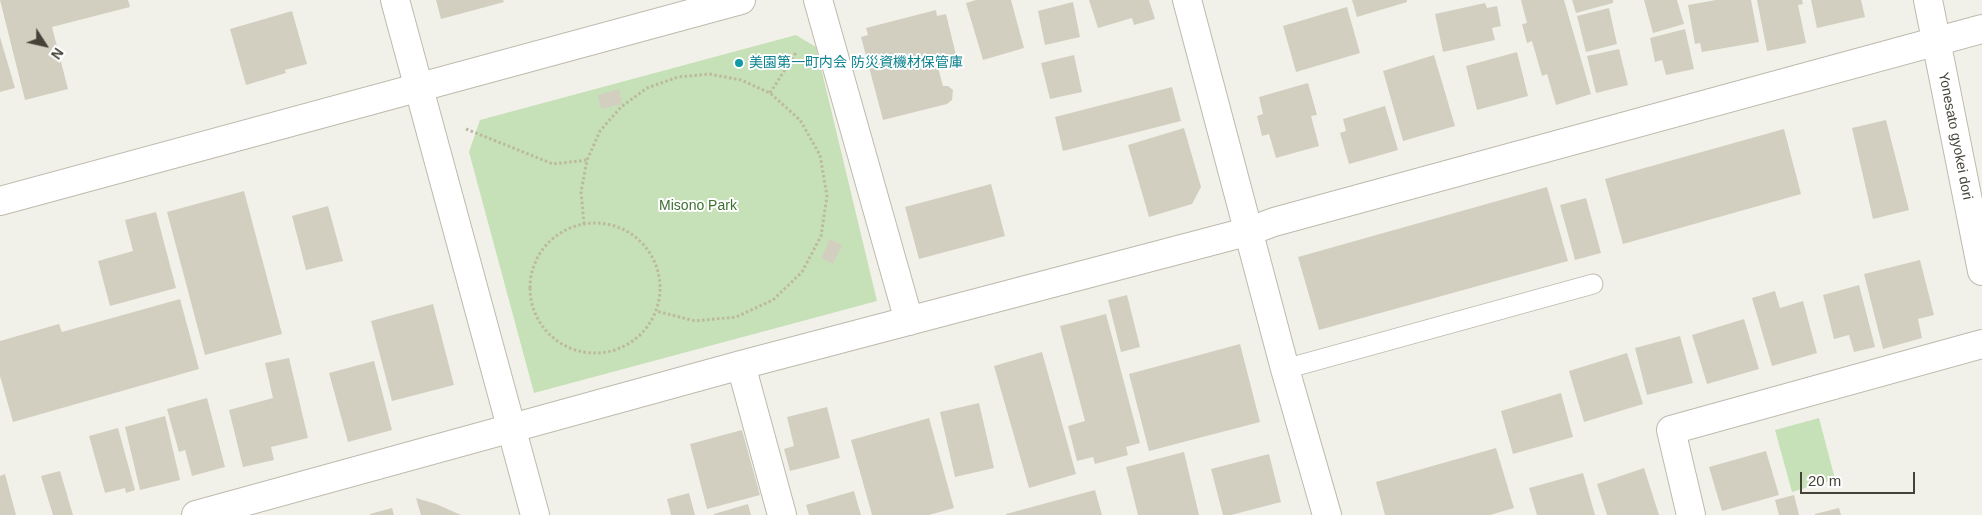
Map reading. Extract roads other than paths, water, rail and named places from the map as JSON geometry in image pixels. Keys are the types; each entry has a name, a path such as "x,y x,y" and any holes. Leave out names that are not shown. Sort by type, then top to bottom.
{"street":[{"path":"396,0 536,515"},
{"path":"0,201 741,0"},
{"path":"818,0 908,321"},
{"path":"1187,0 1327,515"},
{"name":"Yonesato gyokei dori","path":"1928,0 1982,271"},
{"path":"196,515 741,365 1250,231 1274,222 1982,29"},
{"path":"1691,515 1671,430 1982,344"},
{"path":"741,365 782,515"}],"lane":[{"path":"1286,369 1594,284"}],"place":[{"name":"美園第一町内会 防災資機材保管庫","path":"739,63"}],"park label":[{"name":"Misono Park","path":"698,206"}]}
